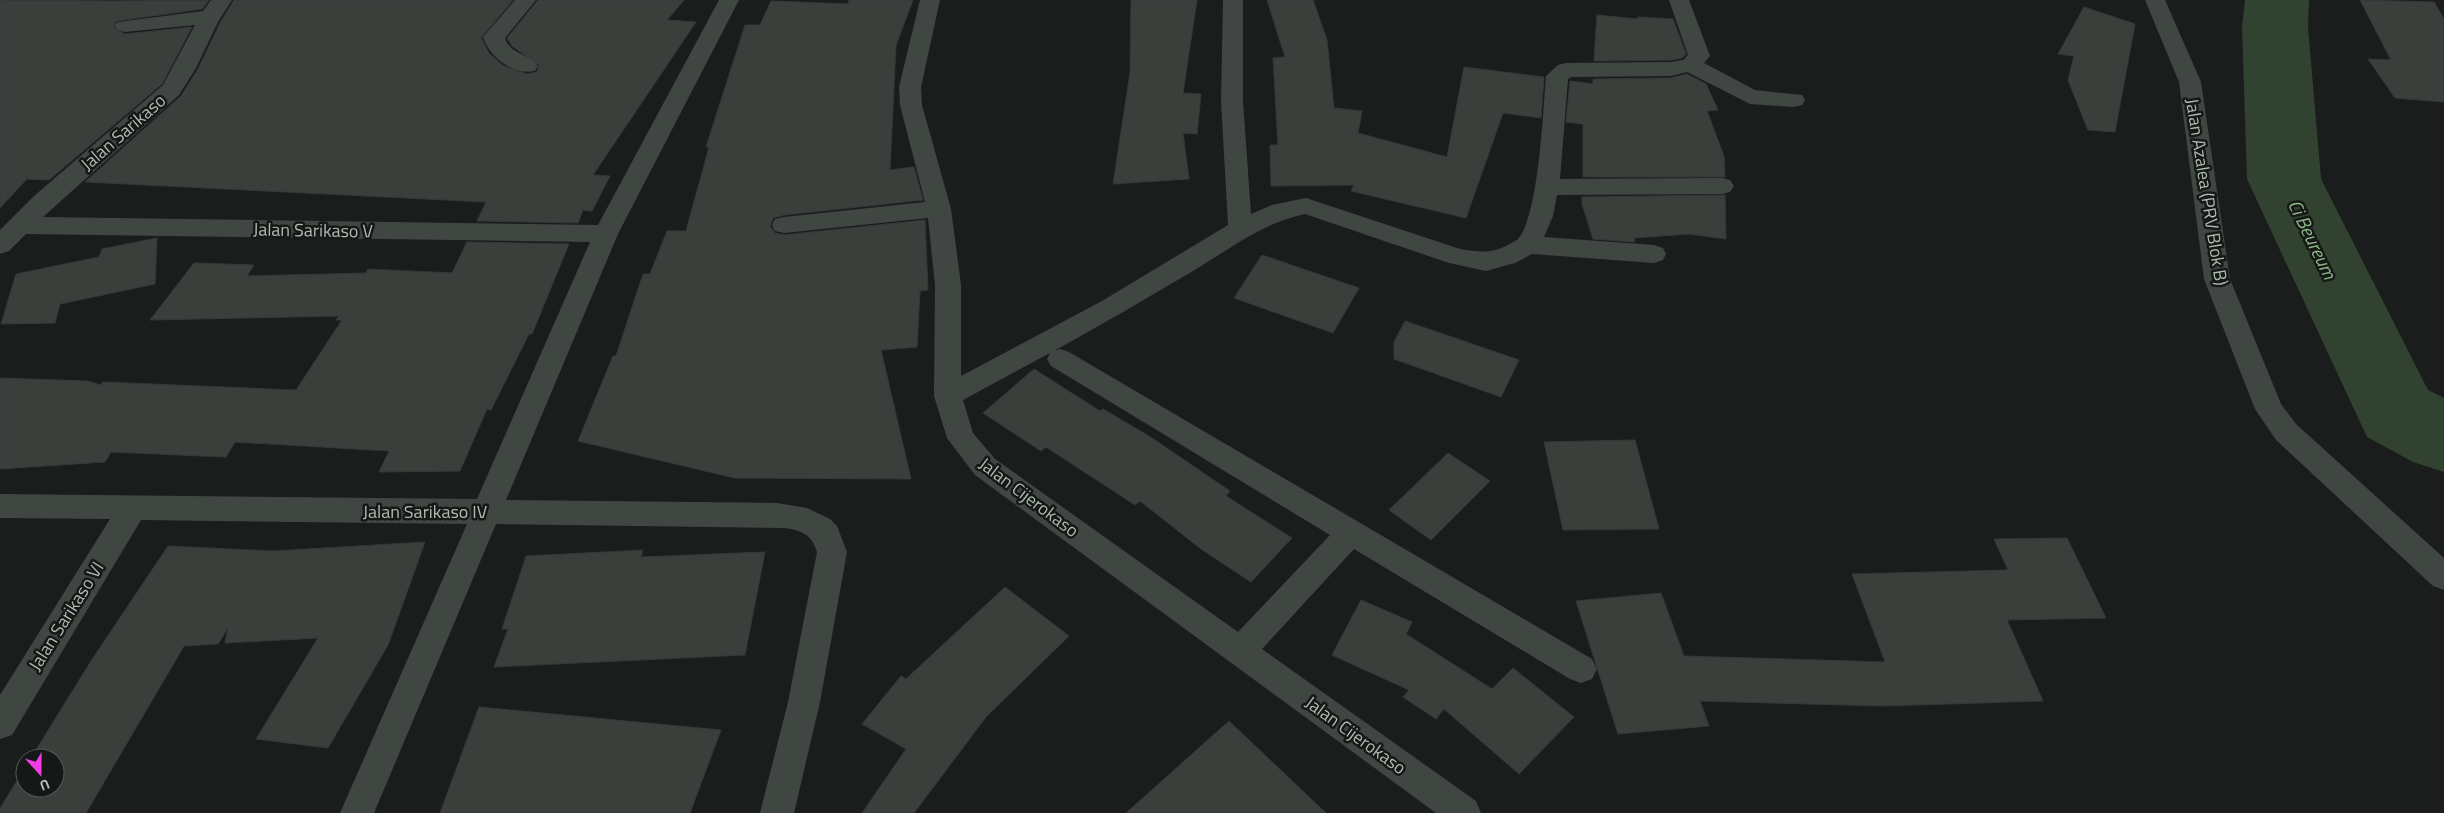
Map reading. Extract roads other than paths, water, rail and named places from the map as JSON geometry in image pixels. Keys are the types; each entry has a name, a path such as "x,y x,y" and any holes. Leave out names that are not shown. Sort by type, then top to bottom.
{"street":[{"path":"526,0 494,37 500,51 527,66"},
{"path":"357,813 606,234 729,0"},
{"name":"Jalan Cijerokaso","path":"930,0 910,87 911,105 939,209 948,284 948,396 962,438 985,467 1464,813"},
{"path":"1233,0 1232,101 1240,229"},
{"path":"1528,245 1541,216 1547,187 1557,76 1566,70 1671,69 1690,65 1699,56 1679,0"},
{"name":"Jalan Azalea (PRV Blok B)","path":"2154,0 2190,82 2217,279 2269,409 2286,432 2444,577"},
{"path":"125,26 215,8"},
{"name":"Jalan Sarikaso","path":"0,245 43,202 171,90 184,73 215,8"},
{"path":"1690,65 1750,96 1794,100"},
{"path":"1547,187 1722,186"},
{"path":"948,396 1110,308 1204,253 1240,229 1281,211 1306,206 1458,257 1486,262 1506,257 1528,245 1654,254"},
{"path":"784,225 939,209"},
{"name":"Jalan Sarikaso V","path":"20,226 606,234"},
{"path":"1060,359 1581,670"},
{"name":"Jalan Sarikaso IV","path":"0,506 792,516 812,523 825,534 832,552 804,702 777,813"},
{"name":"Jalan Sarikaso VI","path":"0,724 132,509"},
{"path":"1240,651 1351,532"}],"waterway":[{"name":"Ci Beureum","path":"2277,0 2275,27 2284,179 2397,413 2444,438"}]}
